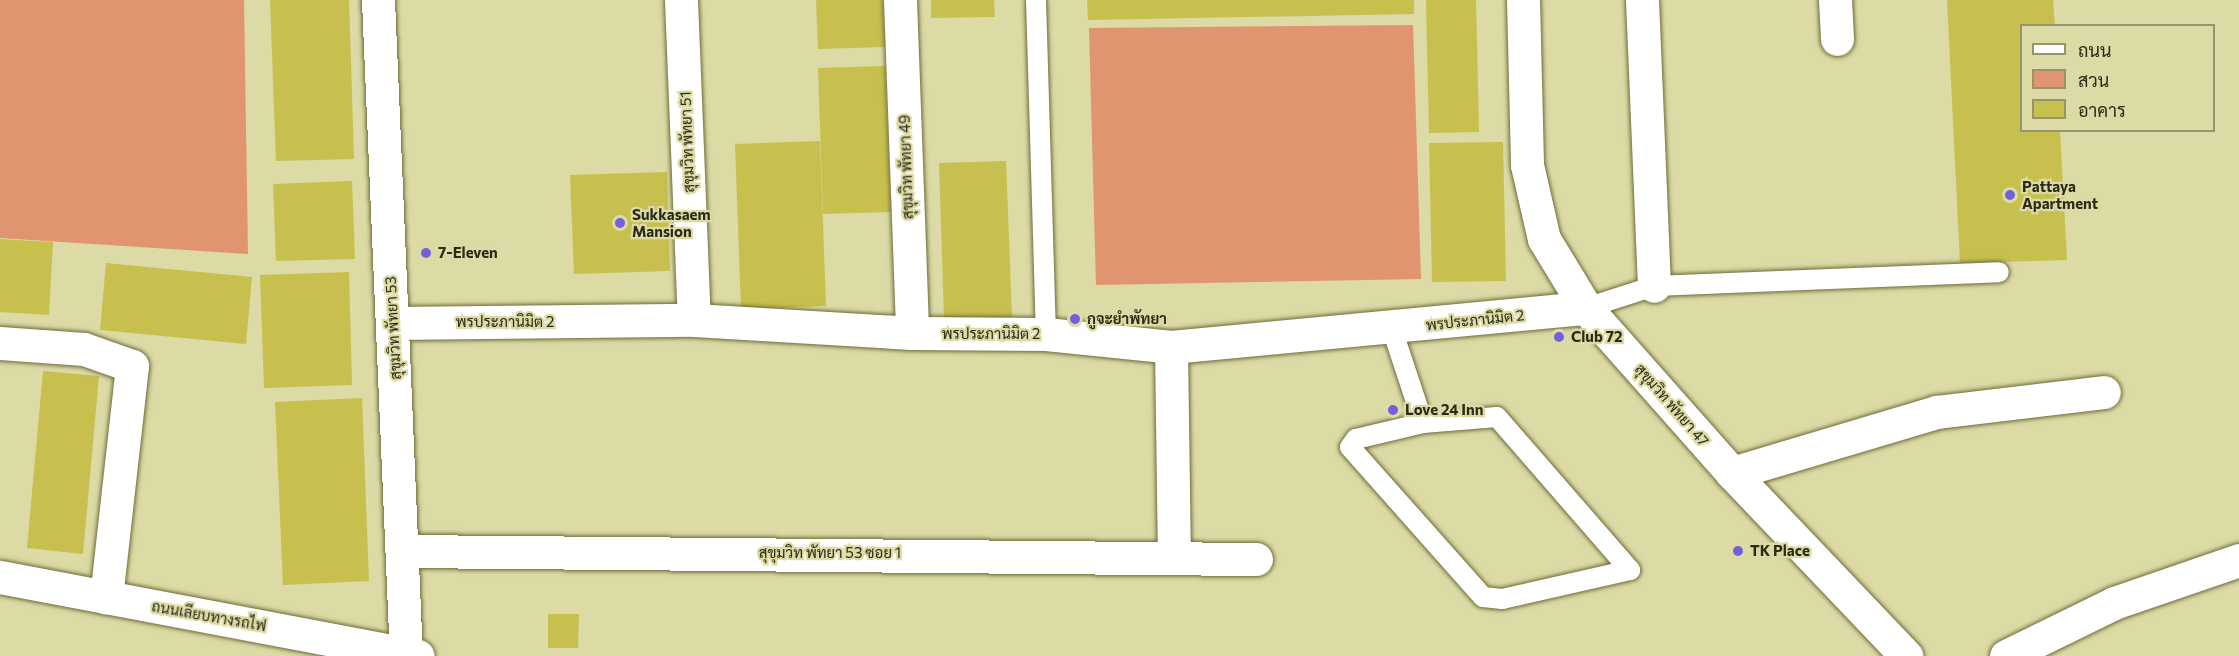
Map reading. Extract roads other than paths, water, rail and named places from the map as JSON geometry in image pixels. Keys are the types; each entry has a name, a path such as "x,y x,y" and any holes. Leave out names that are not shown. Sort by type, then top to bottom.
{"street":[{"name":"สุขุมวิท พัทยา 53","path":"378,0 410,655"},
{"name":"สุขุมวิท พัทยา 51","path":"681,0 694,320"},
{"name":"สุขุมวิท พัทยา 49","path":"900,0 912,333"},
{"name":"สุขุมวิท พัทยา 47","path":"1523,0 1527,165 1544,239 1586,308 1732,472 1906,656"},
{"path":"1642,0 1654,286"},
{"path":"1835,0 1837,39"},
{"name":"พรประภานิมิต 2","path":"393,323 694,320 912,333 1046,334 1171,347 1392,329 1586,308"},
{"path":"0,343 84,349 132,366 106,598"},
{"path":"1171,347 1174,555"},
{"path":"1732,472 1937,412 2104,392"},
{"name":"สุขุมวิท พัทยา 53 ซอย 1","path":"404,551 1174,555 1256,559"},
{"path":"2006,656 2114,603 2239,560"},
{"name":"ถนนเลียบทางรถไฟ","path":"0,577 410,655"}],"lane":[{"path":"1036,0 1046,334"},
{"path":"1586,308 1654,286 1999,272"},
{"path":"1392,329 1423,423"},
{"path":"1497,417 1630,570 1626,576 1502,599 1483,597 1350,447 1356,439 1423,423 1497,417"}],"place":[{"name":"Pattaya Apartment","path":"2010,195"},
{"name":"Sukkasaem Mansion","path":"620,223"},
{"name":"7-Eleven","path":"426,253"},
{"name":"กูจะยำพัทยา","path":"1075,319"},
{"name":"Club 72","path":"1559,337"},
{"name":"Love 24 Inn","path":"1393,410"},
{"name":"TK Place","path":"1738,551"}]}
